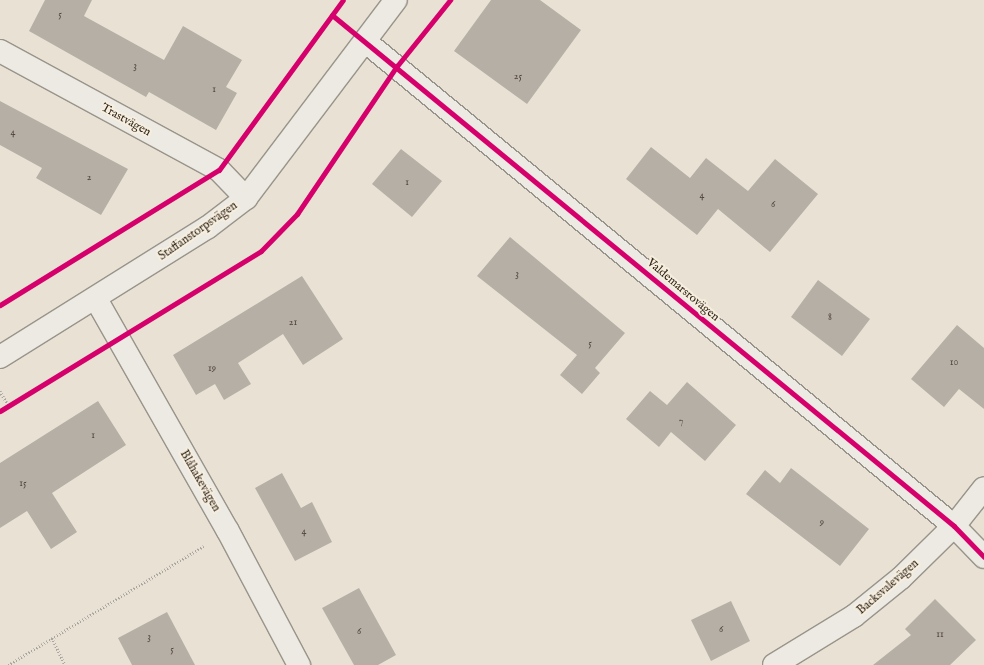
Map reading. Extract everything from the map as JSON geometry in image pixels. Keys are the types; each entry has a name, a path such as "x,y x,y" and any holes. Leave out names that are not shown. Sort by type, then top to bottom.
{"street":[{"name":"Staffanstorpsvägen","path":"0,357 96,300 208,228 246,198 366,42 396,0"},
{"name":"Valdemarsrovägen","path":"366,42 954,526 984,557"},
{"name":"Trastvägen","path":"0,51 219,170 246,198"},
{"name":"Blåhakevägen","path":"96,300 228,531 299,665"},
{"name":"Backsvalevägen","path":"774,665 854,616 901,578 954,526 984,488"}],"path":[{"path":"0,391 9,406"},
{"path":"0,411 15,402"},
{"path":"8,665 228,531"},
{"path":"52,638 66,665"}],"building":[{"path":"45,0 92,0 84,16 164,60 183,26 242,60 226,87 237,93 216,130 149,92 146,97 29,31"},
{"path":"491,0 540,0 581,30 527,104 454,51"},
{"path":"0,101 128,169 101,215 36,178 42,168 0,145"},
{"path":"651,147 690,178 706,158 748,191 775,159 818,194 770,252 718,209 697,235 626,179"},
{"path":"401,149 442,181 412,217 372,184"},
{"path":"510,237 625,333 595,368 600,373 582,394 560,375 577,355 477,276"},
{"path":"302,276 343,339 303,365 283,334 238,363 251,384 224,400 215,384 196,395 173,355"},
{"path":"818,280 870,319 842,356 791,317"},
{"path":"957,325 984,348 984,409 959,389 944,407 911,379"},
{"path":"687,382 736,425 705,461 671,432 659,447 626,419 650,391 667,405"},
{"path":"98,401 126,445 52,493 77,532 51,549 27,511 0,528 0,463"},
{"path":"791,468 869,529 840,566 746,494 765,470 780,483"},
{"path":"282,473 301,508 312,502 332,542 295,561 255,488"},
{"path":"359,588 396,655 378,665 354,665 322,608"},
{"path":"935,599 976,640 950,665 873,665 911,635 905,629"},
{"path":"731,601 750,641 711,661 691,620"},
{"path":"167,612 195,665 132,665 118,638"}],"cycle path":[{"path":"0,305 219,170 343,0"},
{"path":"0,411 261,251 297,214 397,66 450,0"},
{"path":"332,15 954,526 984,557"}]}
